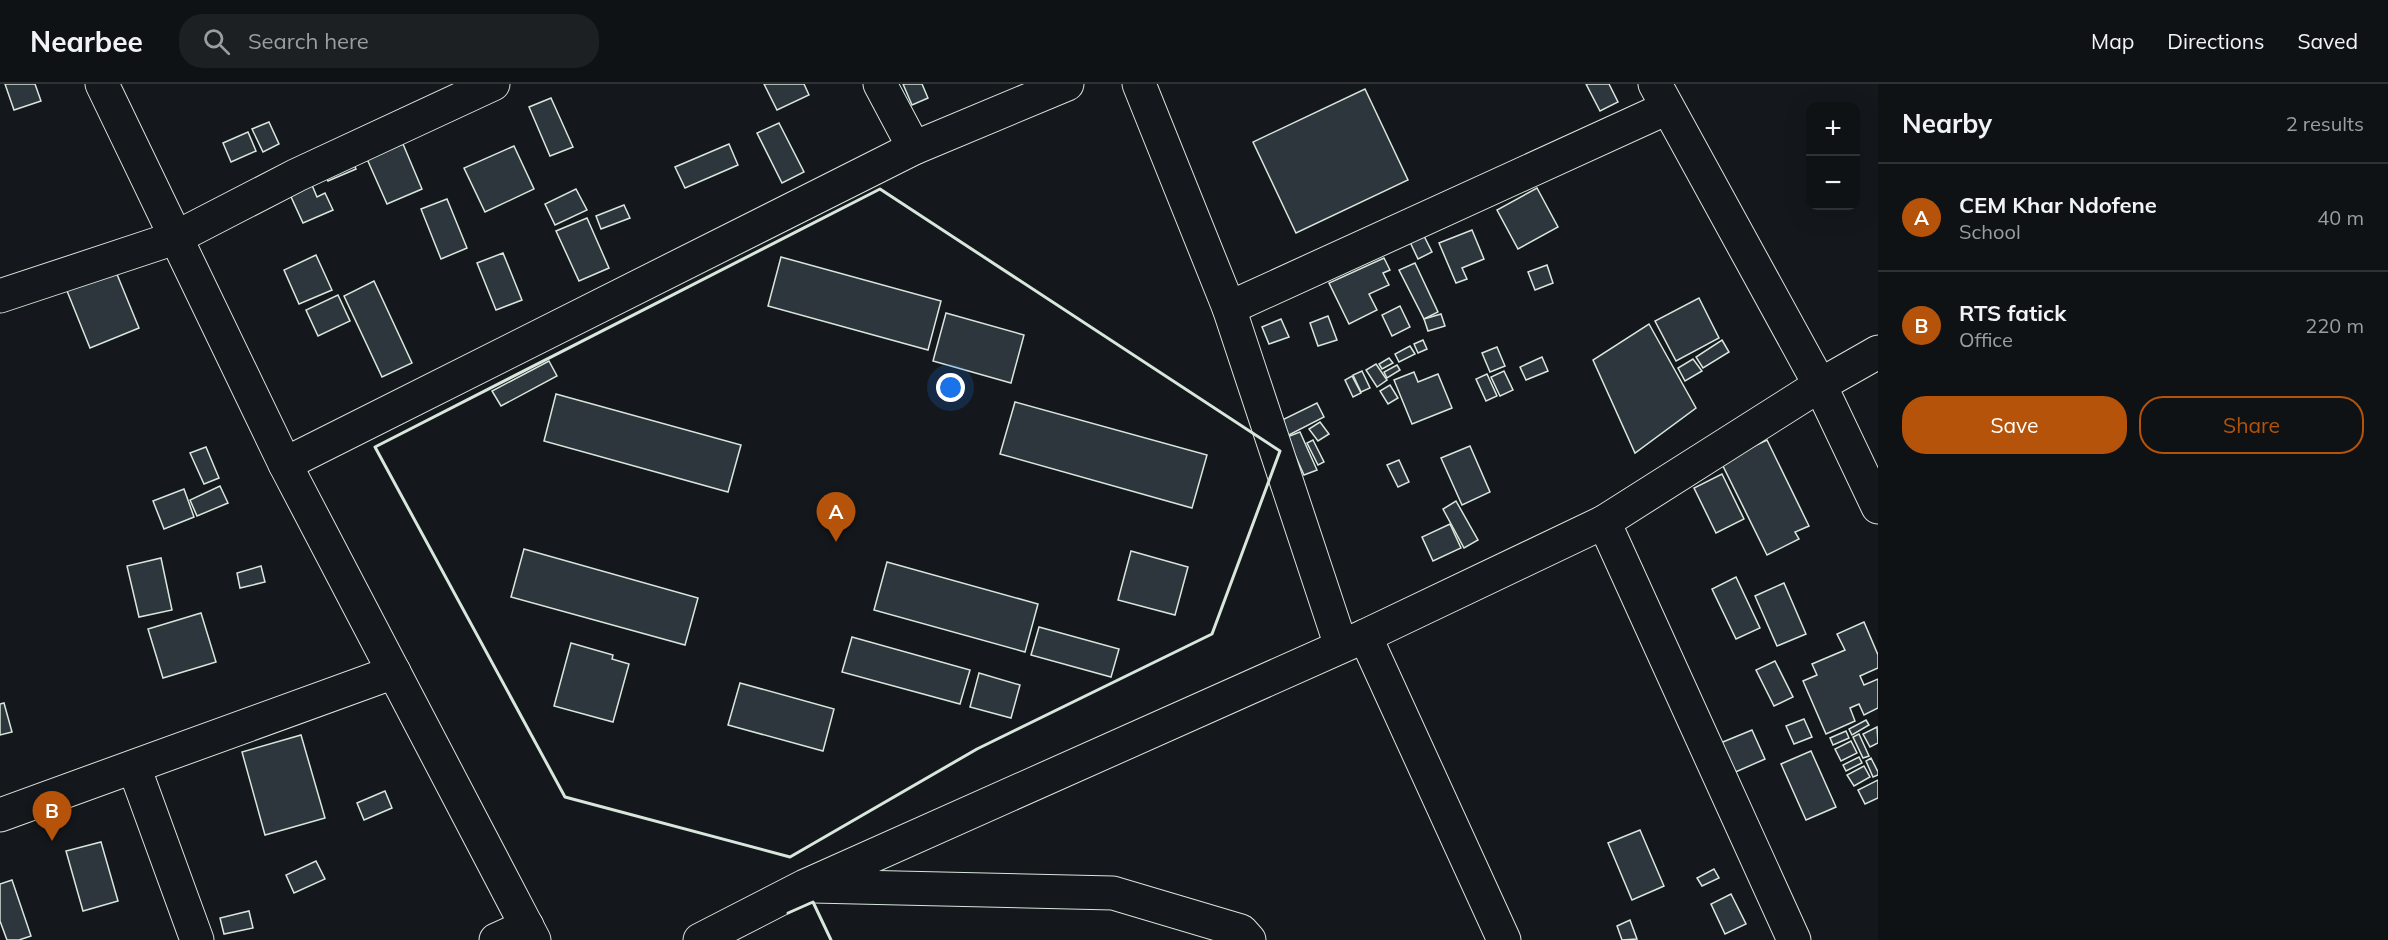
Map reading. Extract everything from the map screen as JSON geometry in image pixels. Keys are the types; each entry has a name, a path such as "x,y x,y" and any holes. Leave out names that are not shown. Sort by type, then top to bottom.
{"street":[{"path":"102,84 285,464 531,933 495,940"},
{"path":"0,296 175,238 297,175 493,84"},
{"path":"880,84 914,148"},
{"path":"285,464 914,148 1067,84"},
{"path":"1139,84 1229,308 1353,641 1504,940"},
{"path":"1229,308 1661,96 1820,385 1878,507"},
{"path":"700,940 805,886 1353,641 1604,522 1820,385 1878,352"},
{"path":"1604,522 1794,940"},
{"path":"0,815 394,672"},
{"path":"134,767 197,940"},
{"path":"805,886 1113,893 1241,931 1249,940"}],"building":[{"path":"5,84 35,84 41,101 14,110"},
{"path":"764,84 804,84 809,95 777,110"},
{"path":"903,84 922,84 928,98 912,105"},
{"path":"1586,84 1609,84 1618,102 1600,111"},
{"path":"1365,89 1408,180 1296,233 1253,142"},
{"path":"551,98 573,147 550,156 529,107"},
{"path":"269,122 279,144 263,152 252,129"},
{"path":"779,123 804,172 782,183 757,133"},
{"path":"248,132 256,151 231,162 223,143"},
{"path":"403,144 422,189 387,204 367,159"},
{"path":"729,144 738,165 685,188 675,167"},
{"path":"514,146 534,189 485,212 464,168"},
{"path":"351,156 356,169 328,181 322,168"},
{"path":"309,178 317,197 325,193 333,210 303,223 287,188"},
{"path":"1537,188 1558,227 1518,249 1497,210"},
{"path":"576,189 587,210 555,225 545,204"},
{"path":"447,199 467,248 441,259 421,209"},
{"path":"624,205 630,218 601,229 596,216"},
{"path":"587,218 609,268 579,281 556,231"},
{"path":"1472,230 1484,259 1462,268 1467,279 1456,283 1439,243"},
{"path":"1423,234 1432,252 1418,259 1409,240"},
{"path":"503,253 522,300 496,310 477,263"},
{"path":"316,255 332,290 299,304 284,270"},
{"path":"781,257 941,301 928,350 768,306"},
{"path":"1384,258 1390,270 1383,273 1389,285 1369,294 1377,310 1349,324 1329,283"},
{"path":"1415,263 1438,312 1424,319 1399,270"},
{"path":"1547,265 1553,283 1535,290 1528,272"},
{"path":"114,267 139,328 90,348 65,286"},
{"path":"374,281 412,363 382,377 344,296"},
{"path":"338,295 350,321 318,336 306,310"},
{"path":"1699,298 1719,338 1676,361 1655,321"},
{"path":"1400,306 1410,327 1392,336 1382,315"},
{"path":"946,313 1024,335 1011,383 933,361"},
{"path":"1441,314 1445,326 1428,331 1424,319"},
{"path":"1328,316 1337,340 1318,346 1310,323"},
{"path":"1281,319 1289,337 1269,344 1262,327"},
{"path":"1649,324 1696,408 1635,453 1593,360"},
{"path":"1423,340 1427,349 1418,353 1414,344"},
{"path":"1722,340 1729,352 1703,368 1696,357"},
{"path":"1410,346 1415,354 1399,362 1395,354"},
{"path":"1497,347 1505,366 1490,372 1482,353"},
{"path":"1542,357 1548,371 1526,380 1520,367"},
{"path":"1389,358 1393,363 1382,369 1379,364"},
{"path":"1693,359 1702,371 1685,381 1678,368"},
{"path":"549,361 557,376 501,406 492,391"},
{"path":"1376,364 1387,380 1377,387 1366,370"},
{"path":"1397,365 1400,370 1387,378 1384,372"},
{"path":"1362,371 1370,388 1361,392 1353,375"},
{"path":"1504,371 1513,390 1500,396 1491,377"},
{"path":"1414,372 1418,382 1438,374 1452,408 1412,424 1394,380"},
{"path":"1487,374 1497,396 1486,401 1476,379"},
{"path":"1352,376 1361,393 1353,397 1345,380"},
{"path":"1390,385 1398,398 1388,404 1380,391"},
{"path":"556,394 741,445 728,492 544,441"},
{"path":"1015,402 1207,455 1192,508 1000,454"},
{"path":"1317,403 1324,417 1285,437 1278,422"},
{"path":"1320,422 1329,434 1318,441 1309,429"},
{"path":"1300,432 1317,470 1304,475 1287,437"},
{"path":"1313,440 1324,462 1318,465 1307,443"},
{"path":"1767,440 1809,526 1795,532 1799,539 1767,555 1721,462"},
{"path":"1470,446 1490,492 1462,505 1441,458"},
{"path":"206,447 219,478 204,484 190,453"},
{"path":"1399,460 1409,482 1398,487 1387,465"},
{"path":"1722,474 1744,519 1716,533 1694,488"},
{"path":"220,486 228,503 197,516 190,500"},
{"path":"184,489 194,517 164,529 153,501"},
{"path":"1456,501 1478,540 1464,548 1443,509"},
{"path":"1450,524 1461,548 1433,561 1422,537"},
{"path":"524,549 698,598 685,645 511,597"},
{"path":"1131,551 1188,567 1175,615 1118,600"},
{"path":"161,558 172,610 139,617 127,566"},
{"path":"887,562 1038,604 1025,652 874,610"},
{"path":"261,566 265,582 240,588 237,573"},
{"path":"1736,577 1760,628 1736,639 1712,589"},
{"path":"1784,583 1806,634 1777,646 1755,596"},
{"path":"201,613 216,662 163,678 148,629"},
{"path":"1864,622 1878,655 1878,668 1860,676 1864,685 1878,679 1878,708 1864,715 1859,704 1850,708 1855,721 1826,734 1803,681 1817,675 1812,664 1845,650 1837,634"},
{"path":"1039,627 1119,649 1111,677 1031,655"},
{"path":"852,637 970,670 960,704 842,672"},
{"path":"571,643 613,655 612,659 629,664 613,722 554,706"},
{"path":"1775,661 1793,697 1774,706 1756,670"},
{"path":"979,673 1020,685 1011,718 970,707"},
{"path":"740,683 834,709 823,751 728,725"},
{"path":"4,703 12,732 0,735 0,704"},
{"path":"1804,719 1812,737 1794,744 1786,726"},
{"path":"1866,720 1869,725 1852,735 1849,729"},
{"path":"1877,727 1878,743 1870,747 1863,734"},
{"path":"1752,730 1765,759 1731,774 1718,744"},
{"path":"1846,731 1849,738 1833,745 1830,738"},
{"path":"1859,734 1869,756 1863,758 1853,737"},
{"path":"301,735 325,818 265,835 242,752"},
{"path":"1851,741 1857,753 1841,761 1835,749"},
{"path":"1811,751 1836,807 1806,820 1781,764"},
{"path":"1859,757 1862,763 1846,771 1843,765"},
{"path":"1871,758 1878,772 1878,775 1873,777 1866,761"},
{"path":"1864,766 1870,777 1854,786 1847,775"},
{"path":"1878,780 1878,798 1865,804 1858,790"},
{"path":"385,791 392,808 364,820 357,803"},
{"path":"1640,830 1664,886 1632,900 1608,843"},
{"path":"101,842 118,901 83,911 66,851"},
{"path":"316,861 325,879 294,893 286,875"},
{"path":"1714,869 1719,878 1702,886 1697,878"},
{"path":"12,880 31,936 19,940 7,940 0,921 0,884"},
{"path":"1731,894 1746,924 1725,934 1711,904"},
{"path":"249,911 253,928 224,934 220,918"},
{"path":"1630,920 1637,939 1622,940 1617,926"}],"wall":[{"path":"880,189 1280,451 1212,634 977,749 790,857 565,797 375,447 880,189"},
{"path":"788,913 813,902 831,940"}],"place":[{"name":"CEM Khar Ndofene","path":"836,542"},
{"name":"RTS fatick","path":"52,841"}]}
